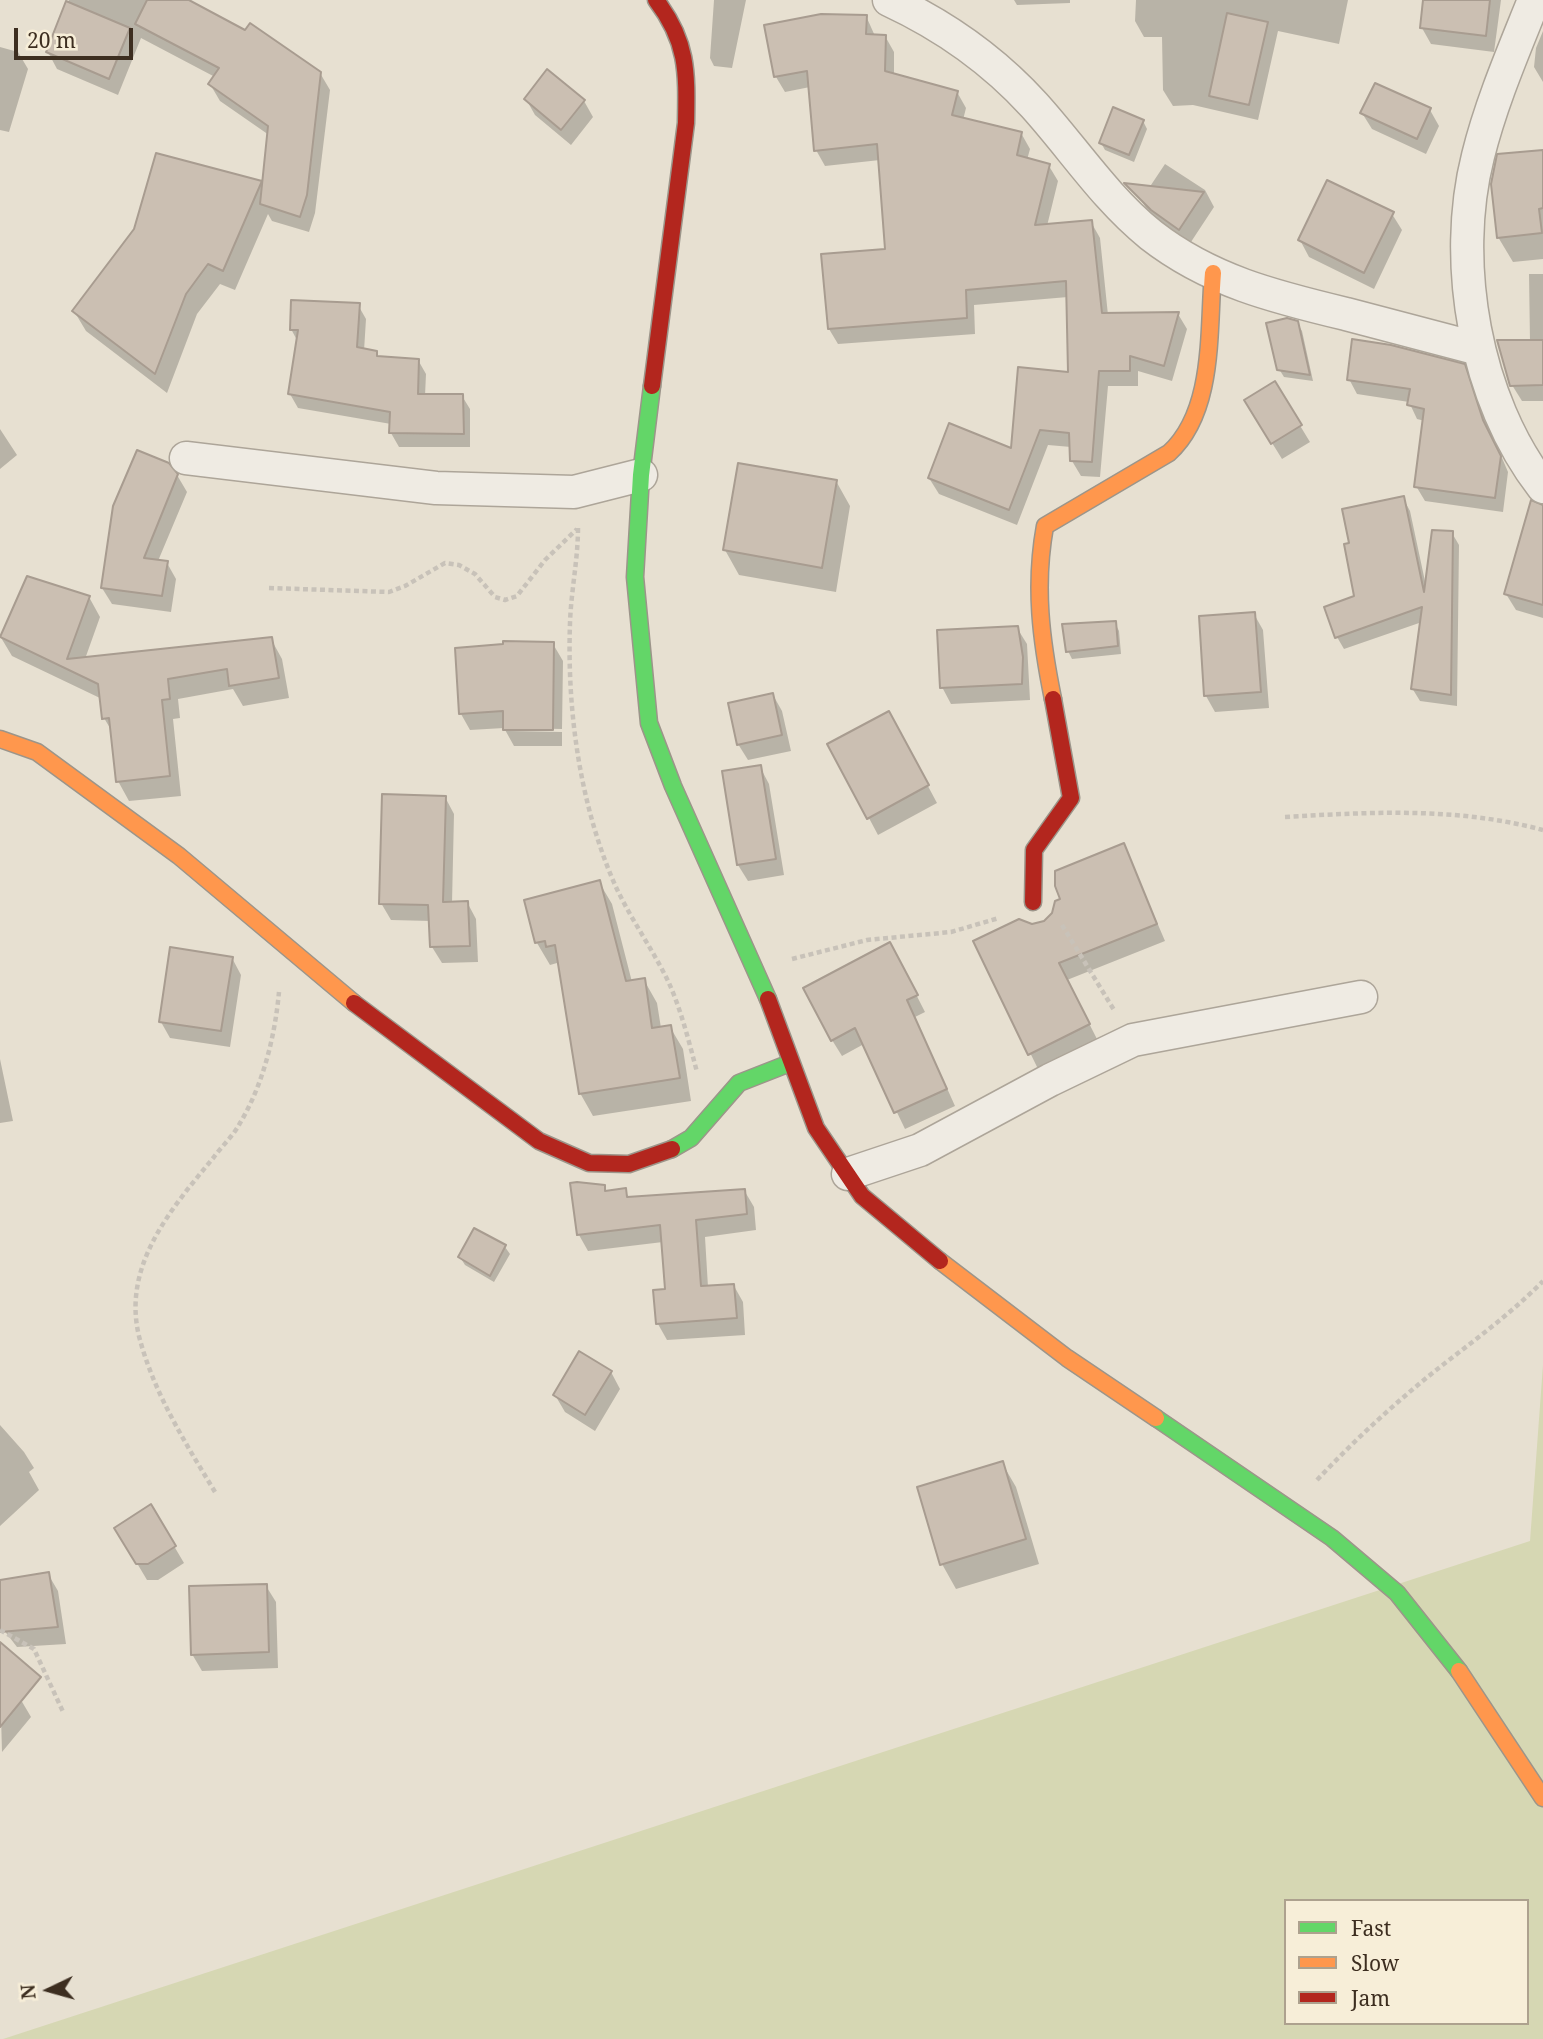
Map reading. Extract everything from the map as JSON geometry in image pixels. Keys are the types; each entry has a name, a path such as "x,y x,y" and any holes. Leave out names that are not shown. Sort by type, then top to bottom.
{"main road":[{"path":"656,0 673,20 682,41 687,65 686,123 641,475 635,578 649,723 673,786 755,965 816,1128 862,1196 904,1233 1067,1359 1332,1538 1397,1593 1464,1678 1543,1798"},
{"path":"1033,902 1034,850 1071,798 1063,731 1051,688 1035,600 1036,573 1045,526 1169,453 1185,437 1196,410 1207,347 1213,273"},
{"path":"0,739 37,752 179,856 372,1019 539,1141 589,1163 629,1164 647,1160 691,1138 739,1083 790,1063"}],"street":[{"path":"889,0 930,20 979,52 1033,104 1117,204 1152,235 1213,273 1254,291 1479,349"},
{"path":"1534,0 1478,156 1467,222 1468,277 1479,349 1493,398 1543,487"},
{"path":"186,458 436,488 574,492 641,475"},
{"path":"848,1174 920,1150 1133,1040 1361,997"}],"path":[{"path":"574,492 578,528 577,561 571,593 569,667 577,749 590,808 612,878 669,983 710,1118"},
{"path":"269,588 389,592 405,586 445,562 475,574 495,597 505,600 517,596 545,560 578,528"},
{"path":"1285,817 1394,811 1460,814 1543,830"},
{"path":"755,965 810,956 867,940 951,932 993,921 1033,902 1057,917 1133,1040"},
{"path":"215,1492 160,1395 139,1339 135,1295 146,1251 167,1215 240,1124 262,1074 278,1011 284,946"},
{"path":"1290,1508 1357,1439 1418,1385 1521,1303 1543,1281"},
{"path":"0,1630 34,1649 64,1714"}],"green space":[{"path":"1543,1365 1543,2039 3,2039 1530,1541"}],"building":[{"path":"147,0 189,0 245,30 250,23 321,72 307,195 300,217 260,204 268,126 208,84 219,68 135,24"},
{"path":"1423,0 1490,0 1486,36 1420,28"},
{"path":"66,1 130,28 109,79 46,52"},
{"path":"1227,13 1268,22 1249,105 1209,96"},
{"path":"821,14 867,15 866,34 886,35 885,71 958,91 952,115 1022,132 1017,155 1050,164 1035,225 1092,220 1102,313 1179,312 1164,366 1130,356 1130,371 1099,371 1092,462 1070,461 1069,433 1040,430 1009,510 928,478 949,423 1011,448 1018,367 1068,372 1066,281 966,290 967,318 828,329 821,254 885,249 877,144 814,151 807,71 774,77 764,25"},
{"path":"547,69 585,100 561,130 524,99"},
{"path":"1375,83 1431,108 1417,139 1360,113"},
{"path":"1113,107 1144,120 1129,155 1099,143"},
{"path":"1543,150 1543,208 1539,209 1542,233 1497,238 1491,184 1497,154"},
{"path":"156,153 262,181 223,271 208,264 186,294 155,374 72,311 134,229"},
{"path":"1327,180 1394,212 1364,273 1298,240"},
{"path":"1124,183 1204,192 1179,230 1151,210"},
{"path":"291,300 360,303 357,347 377,351 377,356 419,359 418,394 463,394 464,434 389,433 390,412 288,394 298,330 290,330"},
{"path":"1287,318 1298,321 1310,375 1277,370 1266,323"},
{"path":"1352,339 1391,345 1465,364 1483,420 1501,456 1495,498 1414,487 1424,409 1407,405 1410,389 1347,380"},
{"path":"1497,340 1543,340 1543,385 1510,386"},
{"path":"1275,381 1302,425 1271,444 1244,400"},
{"path":"137,450 169,463 178,474 144,558 168,561 162,596 101,588 113,506"},
{"path":"738,463 837,480 822,568 723,550"},
{"path":"1404,496 1424,592 1432,530 1453,531 1451,695 1411,689 1422,607 1335,638 1324,607 1354,596 1344,544 1349,543 1342,509"},
{"path":"1531,500 1543,505 1543,605 1504,594"},
{"path":"27,576 90,596 67,659 272,637 279,678 229,686 227,669 168,679 170,699 162,700 170,776 116,782 109,718 102,719 98,684 0,637"},
{"path":"1255,612 1261,692 1204,696 1199,616"},
{"path":"1116,621 1118,646 1066,652 1062,624"},
{"path":"1018,626 1023,657 1022,684 940,688 937,630"},
{"path":"503,641 554,642 553,730 503,730 503,711 459,714 455,648 503,644"},
{"path":"773,693 782,735 737,745 728,703"},
{"path":"889,711 929,785 867,819 827,744"},
{"path":"761,765 776,859 737,865 722,771"},
{"path":"382,794 446,796 443,902 468,901 470,946 430,947 428,905 379,904"},
{"path":"1124,843 1157,924 1059,963 1090,1024 1028,1055 973,941 1019,919 1032,924 1044,921 1052,913 1055,901 1060,899 1055,886 1055,871"},
{"path":"600,880 626,981 645,978 652,1028 671,1025 680,1078 579,1094 555,945 546,947 545,941 535,943 524,900"},
{"path":"890,942 918,995 907,1000 947,1089 894,1113 855,1028 831,1041 803,988"},
{"path":"170,947 233,957 221,1031 159,1022"},
{"path":"570,1183 605,1185 605,1191 626,1188 627,1197 745,1189 747,1214 696,1220 701,1286 734,1284 737,1318 656,1324 653,1290 665,1289 660,1225 577,1235"},
{"path":"474,1228 506,1245 490,1276 458,1257"},
{"path":"579,1351 612,1371 585,1415 553,1395"},
{"path":"1003,1461 1026,1539 940,1565 917,1487"},
{"path":"151,1504 176,1546 148,1564 136,1564 114,1528"},
{"path":"49,1572 58,1627 0,1632 0,1580"},
{"path":"267,1584 269,1652 191,1655 189,1586"},
{"path":"0,1642 41,1677 0,1727"}],"traffic: fast":[{"path":"652,386 641,475 635,577 649,723 673,786 768,999"},
{"path":"672,1149 691,1138 739,1083 790,1063"},
{"path":"1156,1418 1332,1538 1397,1593 1459,1671"}],"traffic: slow":[{"path":"1053,699 1040,613 1040,570 1045,526 1169,453 1184,436 1202,393 1209,344 1213,273"},
{"path":"0,739 37,752 179,856 354,1003"},
{"path":"940,1261 1067,1358 1156,1418"},
{"path":"1459,1671 1543,1798"}],"traffic: jam":[{"path":"652,386 686,123 685,73 680,44 667,15 656,0"},
{"path":"1033,902 1034,850 1071,798 1053,699"},
{"path":"768,999 816,1128 862,1196 940,1261"},
{"path":"354,1003 539,1141 589,1163 629,1164 672,1149"}]}
